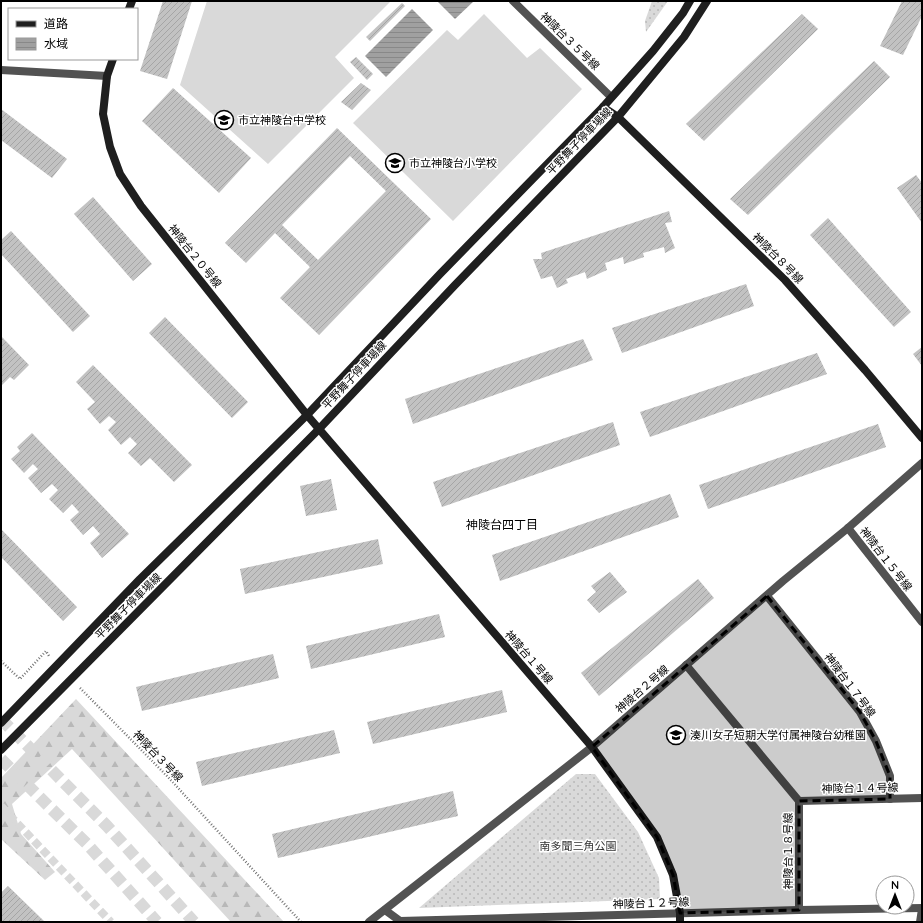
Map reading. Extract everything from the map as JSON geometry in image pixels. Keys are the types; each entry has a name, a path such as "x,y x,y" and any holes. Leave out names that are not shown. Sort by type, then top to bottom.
{"main road":[{"name":"平野舞子停車場線","path":"1,723 140,579 307,415 440,274 603,107 653,51 683,13 690,1"},
{"name":"平野舞子停車場線","path":"1,750 319,429 455,285 618,118 684,37 707,1"},
{"name":"神陵台２０号線","path":"113,60 107,76 103,114 110,147 120,174 141,206 319,429"},
{"name":"神陵台８号線","path":"603,107 618,118 785,280 865,370 922,438"},
{"name":"神陵台１号線","path":"319,429 592,747 657,837 673,875 680,913 680,922"}],"street":[{"name":"神陵台３５号線","path":"513,1 611,97"},
{"path":"1,70 107,76"},
{"name":"神陵台２号線","path":"369,922 592,747 922,463"},
{"name":"神陵台１５号線","path":"848,528 922,622"},
{"name":"神陵台１７号線","path":"767,596 860,712 876,741 890,776 890,799"},
{"name":"神陵台１８号線","path":"686,665 799,801 799,910"},
{"name":"神陵台１４号線","path":"799,801 922,798"},
{"path":"920,922 922,909"},
{"name":"神陵台１２号線","path":"386,910 400,921 799,910 922,909"}],"path":[{"path":"1,662 20,679 46,651 55,667"},
{"name":"神陵台３号線","path":"71,679 168,777 301,922"}],"highlighted area":[{"path":"767,596 860,712 876,741 890,776 890,799 799,801 799,910 680,913 673,875 657,837 592,747"}],"green space":[{"path":"207,1 391,1 335,57 354,78 268,164 180,85"},
{"path":"652,1 668,1 646,32 645,21"},
{"path":"484,14 527,58 540,48 582,89 453,221 353,123 447,30 458,40"},
{"path":"76,699 284,922 231,922 72,749 12,804 21,834 55,872 45,880 1,839 1,778"},
{"name":"南多聞三角公園","path":"576,774 595,774 638,832 659,878 660,899 419,908"}],"water":[{"path":"437,1 474,1 455,19"},
{"path":"412,9 433,30 386,77 365,56"}],"building":[{"path":"163,1 192,1 167,79 140,71"},
{"path":"902,1 922,1 922,16 903,55 880,46"},
{"path":"402,3 405,6 370,41 366,37"},
{"path":"802,14 818,29 704,141 686,124"},
{"path":"356,57 373,74 367,80 350,62"},
{"path":"874,61 890,77 748,215 730,199"},
{"path":"361,83 371,90 352,110 341,102"},
{"path":"173,88 251,158 219,193 142,121"},
{"path":"1,109 67,159 52,178 1,140"},
{"path":"337,128 431,219 319,335 280,298 310,267 275,233 246,263 225,243","holes":["350,156 386,191 318,260 282,225"]},
{"path":"916,175 922,183 922,223 897,188"},
{"path":"93,197 152,264 133,281 74,214"},
{"path":"669,211 672,222 665,223 675,248 665,253 664,247 643,253 644,257 624,264 623,257 605,263 607,270 587,279 585,272 566,279 568,283 557,288 552,276 541,279 533,259 542,259 541,253"},
{"path":"828,218 911,312 894,327 810,235"},
{"path":"11,231 90,316 73,332 1,254 1,240"},
{"path":"746,284 754,306 622,353 612,328"},
{"path":"165,317 248,402 232,418 149,333"},
{"path":"1,336 29,365 14,380 10,377 1,386"},
{"path":"583,339 593,360 413,424 405,399"},
{"path":"922,347 922,366 913,354"},
{"path":"817,353 827,374 650,437 640,412"},
{"path":"93,365 192,465 174,482 150,458 141,466 128,453 137,444 130,437 121,445 108,430 116,422 109,416 100,424 87,409 95,402 76,382"},
{"path":"613,422 620,445 442,507 433,482"},
{"path":"878,424 886,447 708,509 699,485"},
{"path":"32,433 129,534 102,558 90,543 100,534 93,526 83,535 70,520 79,512 72,504 63,513 49,499 58,490 52,484 41,493 28,478 38,469 33,464 24,473 11,459 20,451 17,447"},
{"path":"331,479 337,510 306,516 300,486"},
{"path":"670,494 679,517 500,581 492,555"},
{"path":"1,529 77,607 63,621 1,557"},
{"path":"378,539 383,564 245,594 240,569"},
{"path":"610,572 627,592 599,613 587,600 596,592 591,586"},
{"path":"698,579 714,598 599,696 581,673"},
{"path":"439,614 445,637 311,669 306,646"},
{"path":"273,654 279,678 142,711 136,687"},
{"path":"502,690 507,712 373,744 367,722"},
{"path":"334,730 340,753 202,786 196,762"},
{"path":"453,791 458,816 278,858 272,834"},
{"path":"8,886 45,922 3,922 1,920 1,893"}],"tunnel":[{"path":"1,719 107,826 194,922"},
{"path":"1,759 87,844 157,922"},
{"path":"1,806 111,922"}],"place":[{"name":"市立神陵台中学校","path":"224,120"},
{"name":"市立神陵台小学校","path":"395,163"},
{"name":"湊川女子短期大学付属神陵台幼稚園","path":"676,735"}],"district":[{"name":"神陵台四丁目","path":"502,525"}]}
